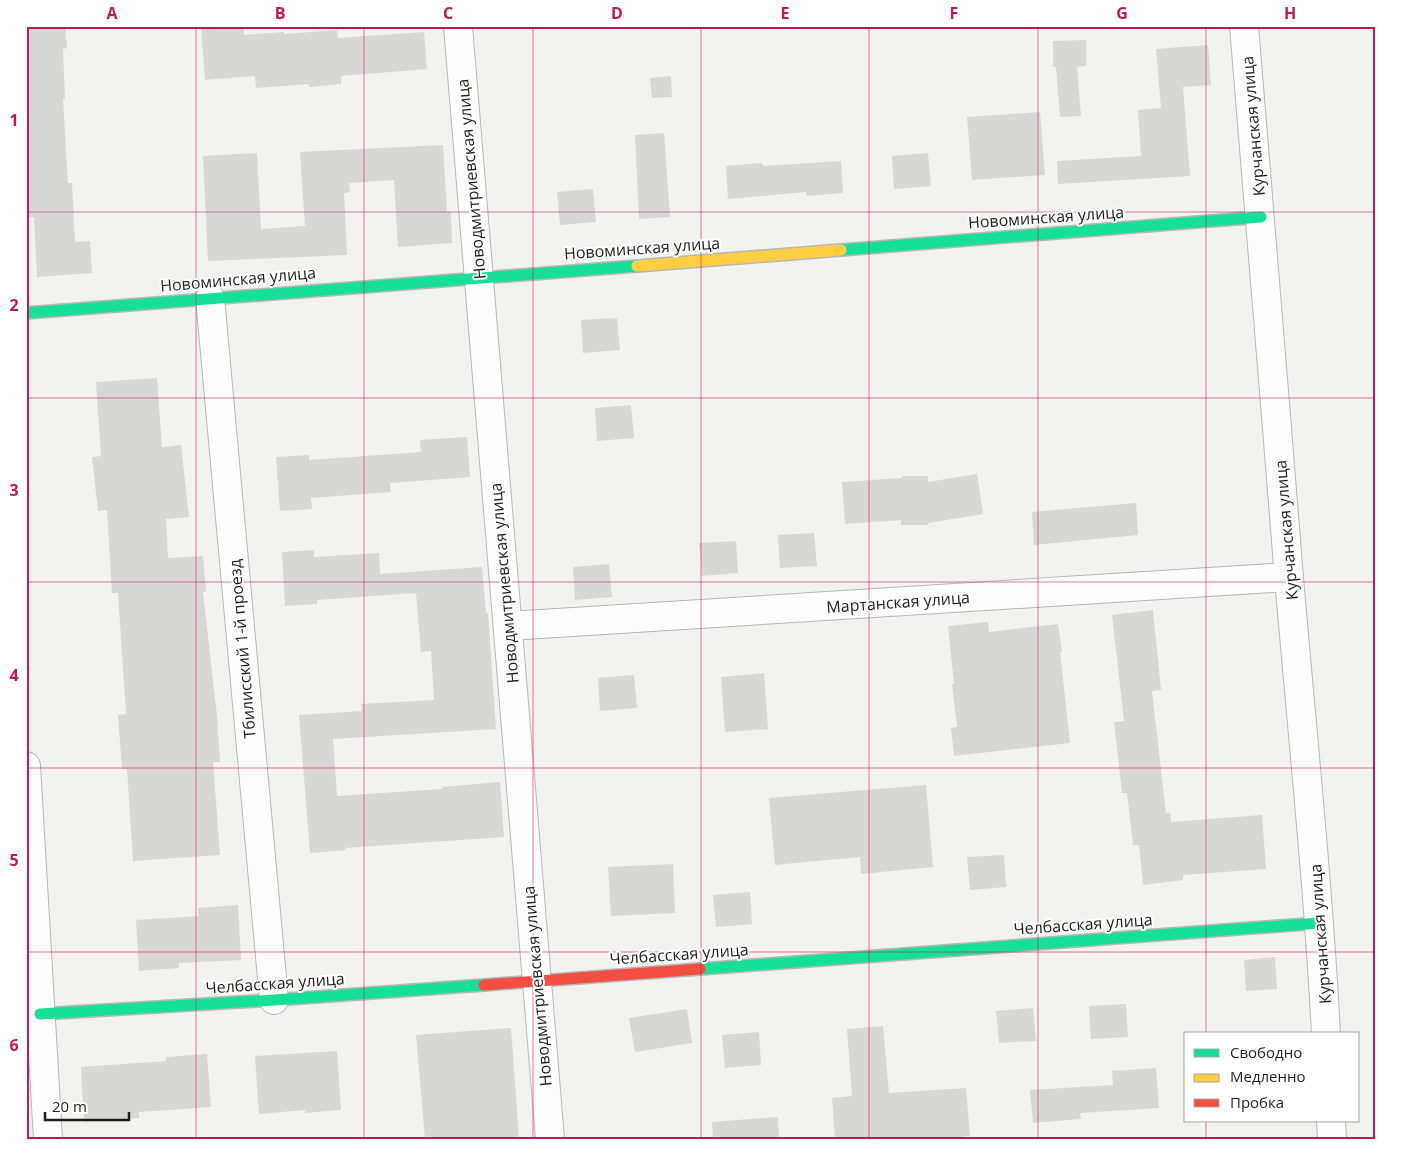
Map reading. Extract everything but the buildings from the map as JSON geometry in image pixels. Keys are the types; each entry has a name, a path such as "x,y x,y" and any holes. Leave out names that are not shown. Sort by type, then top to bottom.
{"street":[{"name":"Новодмитриевская улица","path":"458,26 550,1139"},
{"name":"Курчанская улица","path":"1244,26 1289,577 1320,923 1326,1032"},
{"name":"Новоминская улица","path":"26,313 1261,218"},
{"name":"Тбилисский 1-й проезд","path":"210,298 274,1000"},
{"name":"Мартанская улица","path":"508,626 1289,577"},
{"path":"26,766 48,1139"},
{"name":"Челбасская улица","path":"40,1014 274,1000 1320,923"},
{"path":"1331,1122 1332,1139"}],"traffic: fast":[{"path":"841,250 1261,217"},
{"path":"26,313 637,266"},
{"path":"700,969 1320,923"},
{"path":"40,1014 484,985"}],"traffic: slow":[{"path":"637,266 841,250"}],"traffic: jam":[{"path":"484,985 700,969"}]}
